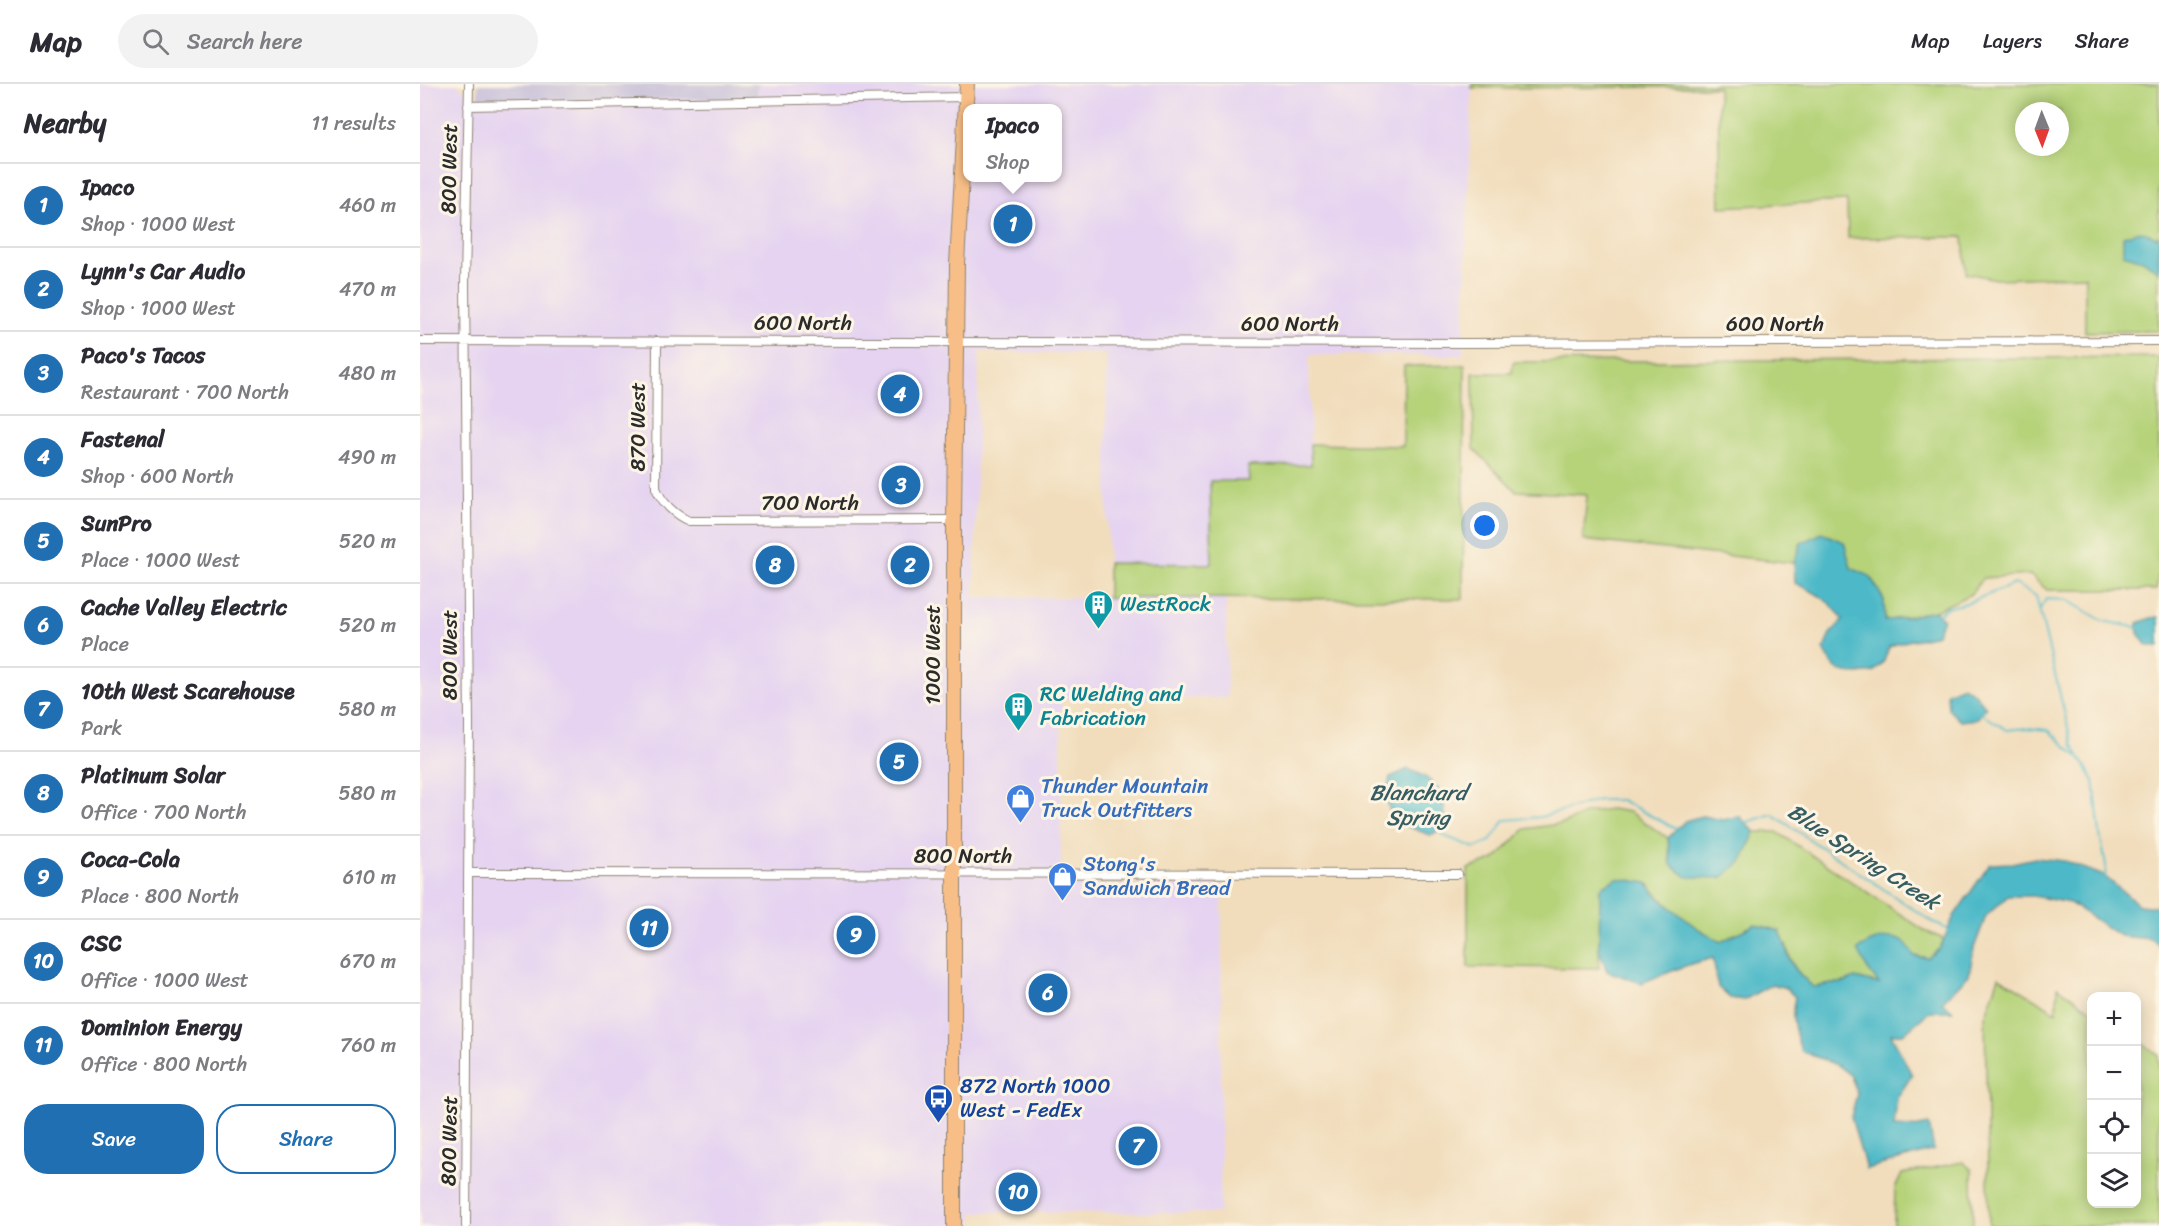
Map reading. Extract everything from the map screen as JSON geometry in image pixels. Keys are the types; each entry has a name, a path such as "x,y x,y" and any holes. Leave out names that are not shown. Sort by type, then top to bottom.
{"main road":[{"name":"1000 West","path":"954,1226 954,520 959,206 963,148"}],"street":[{"name":"800 West","path":"466,1226 468,84"},
{"path":"468,106 967,91"},
{"name":"600 North","path":"420,341 1447,343 2159,341"},
{"name":"870 West","path":"657,341 656,488 670,508"},
{"name":"700 North","path":"670,508 681,518 689,521 954,520"},
{"name":"800 North","path":"468,873 1458,874"}],"shaded area":[{"path":"420,84 456,84 478,100 757,98 758,84 1472,84 1463,355 1309,355 1311,465 1248,466 1249,481 1212,564 1108,563 1106,354 979,352 974,597 1226,599 1227,698 1061,699 1061,885 1222,885 1220,1213 973,1212 972,1226 420,1226"},
{"path":"478,84 758,84 757,98 478,100"}],"green space":[{"path":"1472,84 2159,84 2159,331 2085,332 2085,276 1996,279 1966,273 1963,237 1848,238 1847,201 1720,207 1718,87 1472,88"},
{"path":"2159,357 2159,572 2156,590 2047,590 2030,575 1983,578 1971,594 1935,611 1885,621 1884,600 1851,568 1843,542 1801,543 1794,563 1583,540 1587,495 1516,491 1474,449 1473,373 1512,373 1513,362"},
{"path":"1465,365 1463,599 1108,598 1108,563 1212,564 1210,481 1249,481 1248,466 1311,465 1310,444 1403,446 1404,366"},
{"path":"1610,809 1629,812 1668,838 1671,865 1742,861 1755,832 1777,832 1927,932 1944,939 1940,948 1928,958 1914,956 1906,944 1867,968 1880,984 1855,978 1846,982 1813,987 1795,968 1786,944 1734,934 1722,942 1701,931 1681,916 1647,883 1600,889 1599,968 1468,967 1468,869 1495,859 1525,829 1565,823 1586,813"},
{"path":"1999,977 2056,1012 2058,987 2087,1007 2087,1208 2141,1208 2141,1043 2159,1055 2159,1226 1989,1226 1985,1017"},
{"path":"1963,1162 1972,1170 1973,1226 1894,1226 1895,1189 1902,1174"}],"water":[{"path":"2139,231 2159,237 2159,272 2143,260 2123,254 2123,236"},
{"path":"1822,533 1844,542 1851,568 1870,576 1884,600 1885,621 1935,611 1943,619 1937,634 1889,647 1884,661 1874,672 1849,674 1833,665 1824,649 1830,634 1843,620 1822,598 1795,583 1794,563 1801,543"},
{"path":"2159,617 2159,646 2147,646 2138,633 2138,623"},
{"path":"1963,686 1975,694 1986,707 1977,719 1960,721 1948,709 1947,693"},
{"name":"Blanchard Spring","path":"1408,769 1428,779 1440,791 1445,807 1444,829 1430,835 1393,821 1386,798 1390,777"},
{"path":"1702,816 1724,820 1739,816 1755,832 1742,861 1721,878 1687,877 1671,865 1668,838 1685,821"},
{"path":"2035,858 2065,861 2104,876 2139,905 2159,907 2159,945 2151,939 2120,936 2070,903 2033,896 2008,896 1986,916 1974,948 1969,975 1942,1002 1953,1011 1930,1011 1903,1034 1891,1034 1912,1075 1897,1098 1894,1126 1913,1127 1929,1124 1934,1150 1866,1169 1851,1117 1857,1094 1851,1076 1837,1065 1801,1051 1793,1018 1795,997 1786,988 1772,984 1744,1000 1730,998 1718,987 1713,958 1641,983 1607,971 1599,950 1600,888 1617,878 1647,883 1660,899 1697,928 1721,942 1755,924 1780,931 1792,964 1813,987 1846,982 1855,978 1879,984 1867,968 1858,950 1868,943 1893,938 1905,943 1914,956 1928,958 1940,948 1954,916 1990,864 2012,863"}],"waterway":[{"path":"1937,615 1946,608 1967,603 2015,584 2036,596 2072,744 2094,781 2106,865 2105,878"},
{"path":"2040,609 2046,599 2067,600 2103,621 2139,628"},
{"path":"1979,712 2007,730 2027,728 2048,730 2077,756"},
{"name":"Blue Spring Creek","path":"1439,831 1442,835 1475,848 1490,841 1505,820 1540,817 1599,800 1621,800 1679,829"},
{"name":"Blue Spring Creek","path":"1745,823 1772,814 1928,919 1948,930"}],"place":[{"name":"Ipaco","path":"1013,224"},
{"name":"Fastenal","path":"900,394"},
{"name":"Paco's Tacos","path":"901,485"},
{"name":"Platinum Solar","path":"775,565"},
{"name":"Lynn's Car Audio","path":"910,565"},
{"name":"WestRock","path":"1099,630"},
{"name":"RC Welding and Fabrication","path":"1019,732"},
{"name":"SunPro","path":"899,762"},
{"name":"Thunder Mountain Truck Outfitters","path":"1020,824"},
{"name":"Stong's Sandwich Bread","path":"1062,902"},
{"name":"Dominion Energy","path":"649,928"},
{"name":"Coca-Cola","path":"856,935"},
{"name":"Cache Valley Electric","path":"1048,993"},
{"name":"872 North 1000 West - FedEx","path":"939,1124"},
{"name":"10th West Scarehouse","path":"1138,1146"},
{"name":"CSC","path":"1018,1192"}]}
